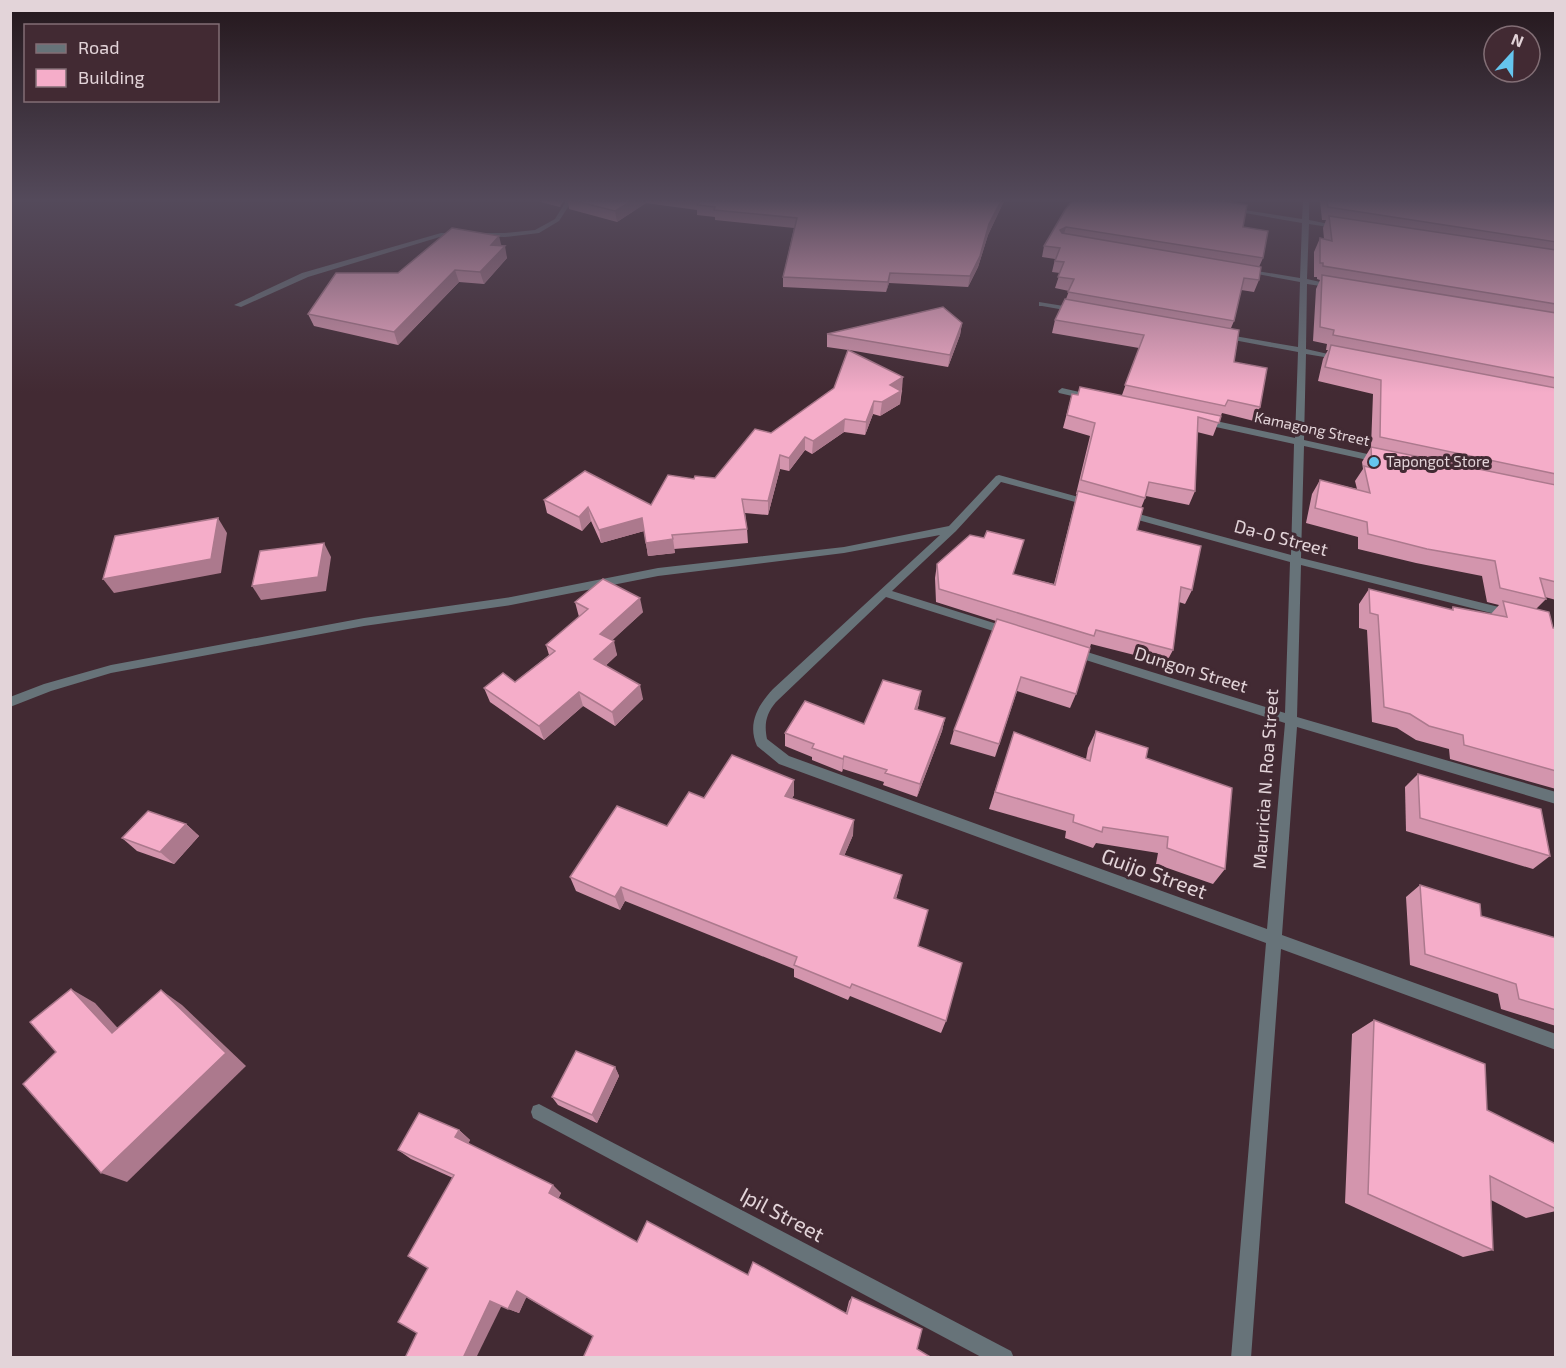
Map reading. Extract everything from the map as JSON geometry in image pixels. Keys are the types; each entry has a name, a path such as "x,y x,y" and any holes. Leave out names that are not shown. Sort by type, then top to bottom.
{"street":[{"path":"238,305 305,275 339,265"},
{"name":"Mauricia N. Roa Street","path":"1241,1358 1291,720 1303,265"},
{"path":"1234,270 1349,289"},
{"path":"1042,304 1087,312"},
{"path":"1212,334 1348,359"},
{"path":"1062,391 1107,401"},
{"name":"Kamagong Street","path":"1186,418 1393,462"},
{"path":"1020,636 885,593 952,529 999,478 1102,506"},
{"name":"Da-O Street","path":"1114,510 1296,560 1522,617"},
{"path":"10,702 59,683 111,669 364,622 511,601 658,572 844,550 952,529"},
{"name":"Guijo Street","path":"885,593 763,707 757,724 761,742 784,760 1556,1042"},
{"name":"Dungon Street","path":"1065,650 1556,798"},
{"name":"Ipil Street","path":"539,1112 1004,1358"}],"building":[{"path":"408,265 487,265 480,272 455,270 394,332 308,314 336,273 398,273"},
{"path":"786,265 976,265 970,276 890,273 888,282 783,277"},
{"path":"1063,265 1248,265 1261,267 1259,280 1244,278 1234,321 1068,292 1074,279 1058,277"},
{"path":"1556,265 1556,304 1323,266"},
{"path":"1322,275 1556,313 1556,378 1333,335 1334,330 1320,327"},
{"path":"1065,299 1239,330 1234,362 1267,368 1260,407 1228,400 1225,406 1125,385 1144,335 1055,320"},
{"path":"943,307 962,323 950,355 827,334"},
{"path":"1331,345 1556,388 1556,474 1380,437 1381,380 1325,367"},
{"path":"848,350 903,377 890,385 901,391 882,402 874,401 866,422 845,419 813,441 805,437 789,458 780,455 768,501 742,499 747,529 672,535 673,539 646,543 642,518 599,530 588,507 579,517 544,500 585,471 651,505 668,475 694,479 695,476 715,478 755,429 771,433 834,388"},
{"path":"1080,387 1221,416 1219,423 1198,417 1195,491 1149,482 1145,498 1081,480 1095,423 1067,415 1072,394 1078,395"},
{"path":"1371,447 1556,485 1556,582 1540,578 1546,599 1500,588 1495,561 1427,549 1368,534 1367,522 1315,508 1320,480 1370,493 1364,466 1372,468"},
{"path":"1078,491 1143,508 1137,530 1201,546 1192,590 1181,587 1173,650 1096,630 1094,636 939,589 937,564 970,535 984,538 987,531 1024,540 1013,574 1055,585"},
{"path":"218,518 211,559 103,579 115,536"},
{"path":"324,543 318,577 252,586 260,551"},
{"path":"603,579 640,598 600,634 614,641 594,659 640,685 612,712 579,692 539,726 484,688 503,673 515,682 555,651 546,645 588,609 575,602"},
{"path":"1369,589 1453,610 1453,607 1507,617 1503,601 1549,612 1553,628 1556,628 1556,771 1464,745 1463,735 1429,726 1410,714 1384,707 1378,615 1370,613"},
{"path":"997,619 1090,648 1076,694 1021,677 999,744 954,730"},
{"path":"883,680 921,691 915,709 945,718 920,784 885,773 887,770 844,756 843,759 812,748 814,744 785,733 805,701 864,724"},
{"path":"1096,731 1148,748 1146,758 1232,788 1225,869 1167,848 1168,837 1103,827 1102,832 1073,822 1074,815 995,792 1014,732 1090,761"},
{"path":"732,755 794,780 785,796 854,820 840,854 902,875 894,898 928,910 918,946 962,963 946,1021 852,984 850,988 794,965 797,957 621,887 615,897 570,877 617,806 667,826 689,792 704,798"},
{"path":"1418,774 1541,809 1550,856 1420,818"},
{"path":"148,811 186,824 160,852 122,838"},
{"path":"1420,885 1480,904 1481,916 1556,938 1556,1010 1519,999 1516,984 1425,954"},
{"path":"71,989 112,1033 161,990 226,1053 101,1173 23,1084 56,1052 30,1022"},
{"path":"1374,1020 1485,1064 1487,1110 1556,1144 1556,1209 1490,1176 1493,1250 1368,1194"},
{"path":"576,1051 615,1067 592,1115 552,1097"},
{"path":"419,1113 459,1130 455,1137 553,1185 549,1193 637,1242 647,1221 748,1275 753,1262 847,1314 852,1297 922,1329 917,1349 932,1358 583,1358 593,1336 517,1291 508,1309 490,1301 463,1358 405,1358 417,1333 398,1322 428,1268 408,1256 454,1175 398,1150"}],"place":[{"name":"Tapongot Store","path":"1374,462"}]}
